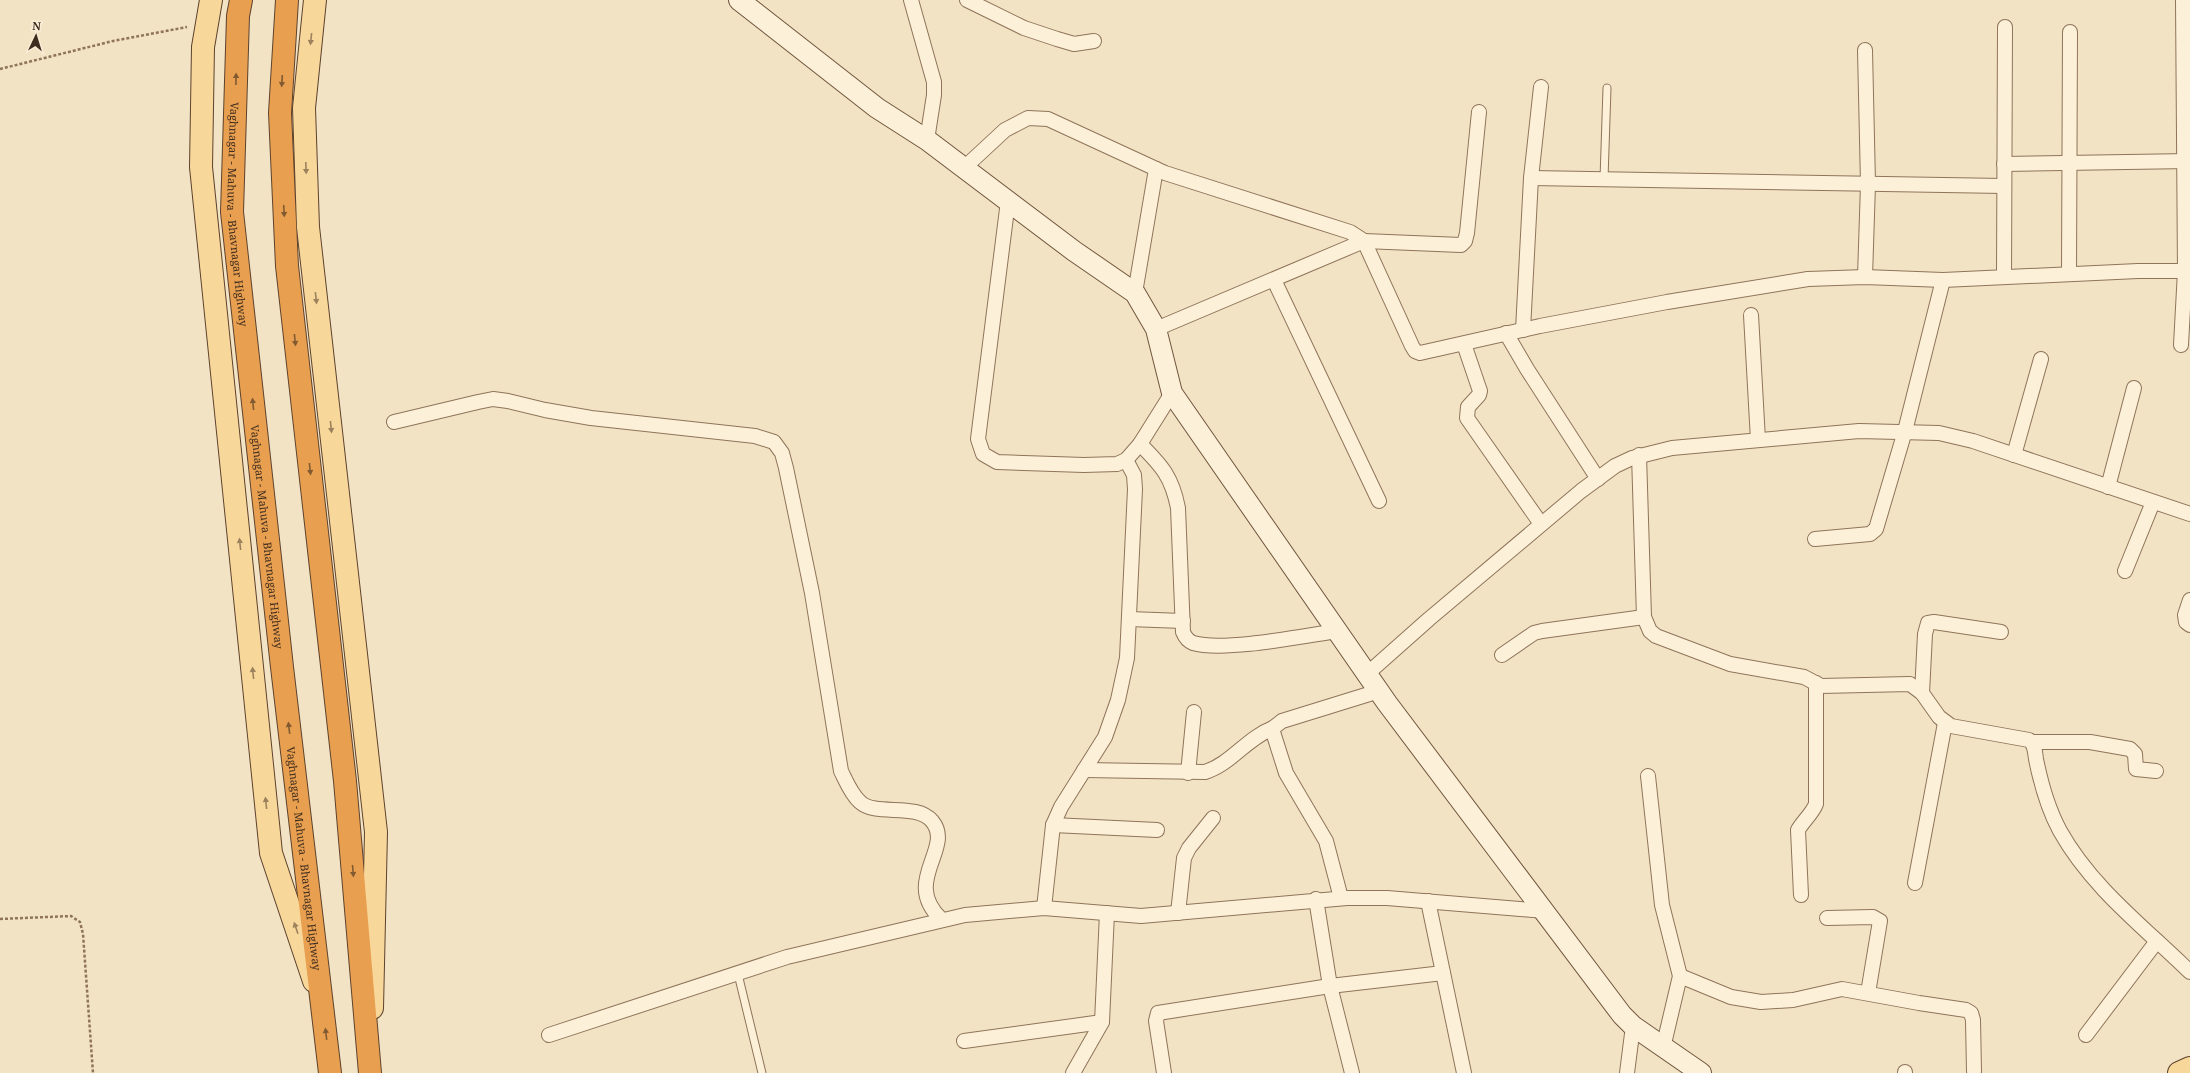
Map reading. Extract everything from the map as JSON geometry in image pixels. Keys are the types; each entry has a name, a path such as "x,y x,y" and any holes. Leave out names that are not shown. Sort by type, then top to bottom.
{"highway":[{"name":"Vaghnagar - Mahuva - Bhavnagar Highway","path":"241,0 238,16 232,212 330,1073"},
{"path":"287,0 280,113 287,266 349,832 371,1073"}],"main road":[{"path":"211,0 203,47 201,167 271,854 322,1005"},
{"path":"315,0 304,108 308,227 376,832 371,1073"},
{"path":"2180,1073 2190,1068"}],"street":[{"path":"739,0 877,108 927,140 1074,251 1135,293 1156,329 1172,392 1379,691 1622,1014 1634,1026 1663,1048 1701,1073"},
{"path":"910,0 934,82 934,95 927,140"},
{"path":"967,0 987,8 1024,28 1062,41 1074,44 1094,41"},
{"path":"2181,345 2187,271 2187,161 2184,0"},
{"path":"2004,277 2005,27"},
{"path":"2069,274 2070,32"},
{"path":"1865,50 1868,184 1865,277"},
{"path":"1523,330 1531,178 1541,87"},
{"path":"1156,329 1364,241 1455,246 1461,245 1465,241 1479,112"},
{"path":"964,168 1005,130 1028,118 1036,117 1061,124 1156,169 1350,232 1364,241 1415,351 1428,352 1506,333 1773,284 1808,279 1865,277 1943,280 2069,274 2187,271"},
{"path":"2004,164 2187,161"},
{"path":"1135,293 1156,169"},
{"path":"1531,178 2004,186"},
{"path":"1008,201 978,439 983,454 997,462 1084,465 1118,464 1126,460 1140,444 1172,392"},
{"path":"1274,280 1379,501"},
{"path":"1815,539 1874,533 1905,431 1943,280"},
{"path":"1750,315 1758,440"},
{"path":"1506,333 1527,369 1598,479"},
{"path":"1464,344 1480,390 1479,395 1468,408 1467,418 1542,524"},
{"path":"2014,455 2041,359"},
{"path":"2108,487 2134,388"},
{"path":"394,422 493,399 591,418 728,432 756,436 774,442 782,453 808,571 841,771 849,788 860,803 872,807 920,812 932,820 938,830 938,842 926,881 926,898 931,909 941,919"},
{"path":"1367,674 1542,524 1615,466 1639,455 1672,448 1859,431 1939,433 1973,441 2190,514"},
{"path":"1140,444 1160,464 1174,488 1178,508 1183,632 1186,638 1192,642 1202,645 1230,645 1337,631"},
{"path":"1639,455 1644,617 1650,631 1656,636 1730,664 1804,677 1816,684 1826,686 1901,683 1916,686 1945,723 1963,729 2023,738 2032,742 2090,742 2130,749 2135,754 2136,769 2156,771"},
{"path":"1044,908 1053,825 1061,807 1104,737 1118,700 1127,658 1135,489 1134,475 1126,460"},
{"path":"2125,571 2153,502"},
{"path":"2190,600 2184,618 2190,625"},
{"path":"1502,655 1534,633 1644,617"},
{"path":"1129,619 1183,621"},
{"path":"1922,693 1924,634 1928,623 1934,622 2001,632"},
{"path":"1801,895 1798,830 1802,822 1813,811 1816,804 1816,684"},
{"path":"1084,770 1188,773 1204,772 1217,768 1251,739 1273,728 1282,721 1379,691"},
{"path":"1188,773 1194,712"},
{"path":"1915,883 1945,723"},
{"path":"1273,728 1286,773 1326,841 1341,898"},
{"path":"2032,742 2048,804 2068,844 2084,867 2110,898 2190,972"},
{"path":"1648,776 1662,905 1680,976 1663,1048"},
{"path":"1178,913 1184,858 1188,848 1213,818"},
{"path":"1053,825 1157,830"},
{"path":"549,1035 606,1015 794,955 941,919 1044,908 1129,916 1341,898 1387,898 1544,911"},
{"path":"1316,899 1330,986 1352,1073"},
{"path":"1428,901 1464,1073"},
{"path":"1073,1073 1102,1022 1107,913"},
{"path":"1827,918 1873,917 1880,921 1868,993"},
{"path":"2086,1035 2157,941"},
{"path":"1164,1073 1156,1021 1158,1013 1330,986 1443,973"},
{"path":"1680,976 1731,997 1761,1002 1793,1000 1842,989 1966,1010 1971,1013 1973,1020 1974,1071"},
{"path":"964,1041 1102,1022"},
{"path":"1627,1073 1634,1026"}],"lane":[{"path":"1604,179 1607,88"},
{"path":"738,974 762,1073"}],"path":[{"path":"0,69 113,41 156,34 207,22"},
{"path":"0,919 71,916 80,922 83,934 93,1073"}]}
